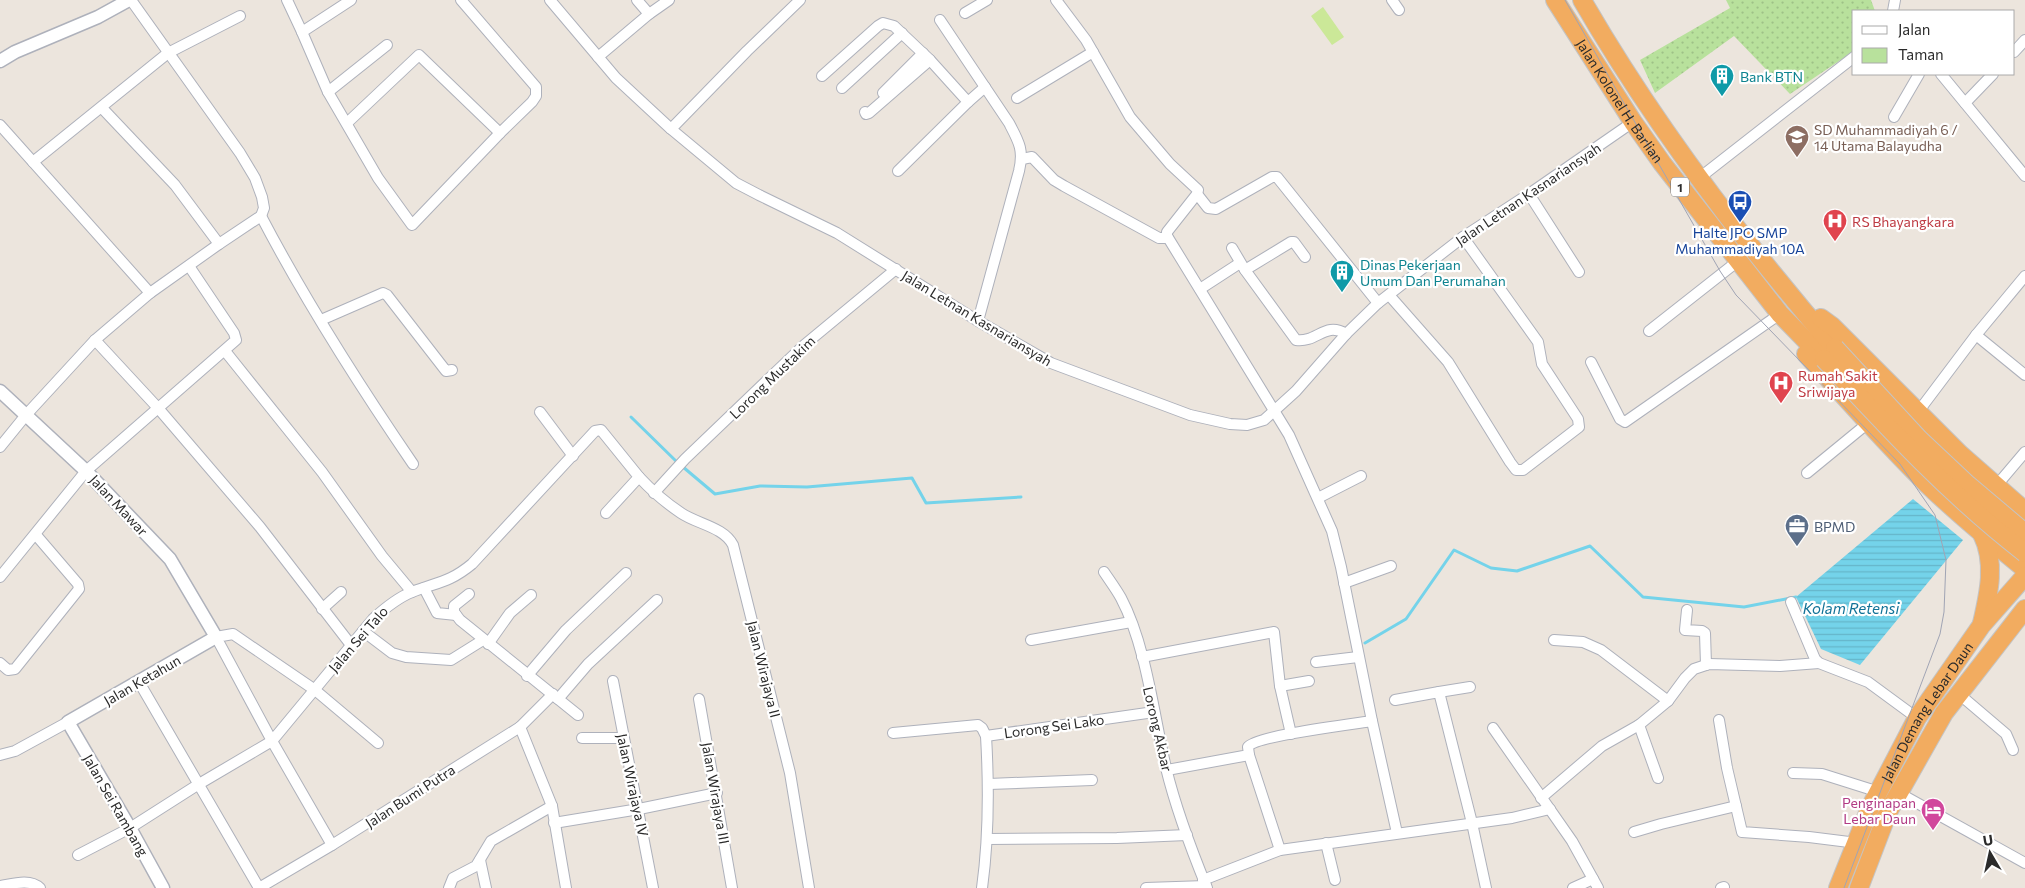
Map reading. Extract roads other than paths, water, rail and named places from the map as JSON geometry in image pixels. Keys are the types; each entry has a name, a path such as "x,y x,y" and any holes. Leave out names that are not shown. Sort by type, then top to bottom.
{"highway":[{"name":"Jalan Kolonel H. Barlian","path":"1555,0 1633,122 1738,261 1782,316 1830,353"},
{"name":"Jalan Kolonel H. Barlian","path":"1582,0 1650,111 1698,179 1802,310 1830,353"},
{"path":"1802,310 1821,318 1832,326 1960,454 2018,501 2025,511"},
{"path":"1782,316 1791,337 1868,423 1928,485 1981,533 2025,569"},
{"name":"1","path":"1830,353 1968,485 2025,533"},
{"name":"1","path":"1830,353 1901,443 1968,506 2025,553"},
{"path":"1928,485 1943,489 1953,487 1965,470 1960,454"},
{"path":"1981,533 1988,548 1990,570 1988,599 1982,626"},
{"name":"Jalan Demang Lebar Daun","path":"1838,888 1879,792 1917,718 1982,626 2025,576"},
{"name":"Jalan Demang Lebar Daun","path":"1859,888 1888,812 1944,713 2025,609"},
{"path":"1995,647 2025,630"}],"street":[{"path":"287,0 328,92 378,178 412,225 536,96 536,87 461,0"},
{"path":"302,32 351,0"},
{"name":"Jalan Letnan Kasnariansyah","path":"550,0 616,78 669,127 736,182 759,196 837,233 978,321 1051,363 1190,416 1230,424 1247,425 1264,420 1296,390 1346,334 1378,303 1463,237 1633,122"},
{"path":"638,0 649,14"},
{"path":"598,58 649,14 669,0"},
{"path":"669,127 800,0"},
{"path":"965,13 987,0"},
{"path":"1056,0 1093,52 1130,117 1170,164 1197,188 1197,194 1208,208 1216,209 1272,177 1277,177 1378,303"},
{"path":"1392,0 1399,10"},
{"path":"0,61 15,52 98,17 124,1 168,53 240,153 255,178 264,208 261,216 150,293 95,340 26,415 0,447"},
{"path":"33,162 168,53 240,16"},
{"path":"940,20 1018,139 1022,159 978,321"},
{"path":"822,76 880,24 890,24 926,56 968,102"},
{"path":"842,88 902,33"},
{"path":"2015,51 2025,40"},
{"path":"328,92 387,45"},
{"path":"1017,98 1093,52"},
{"path":"347,124 419,55 500,133"},
{"path":"926,56 870,114 866,114 865,111 926,56"},
{"path":"1698,179 1852,59"},
{"path":"1894,117 1918,75"},
{"path":"1942,75 2025,176"},
{"path":"1965,103 1992,75"},
{"path":"898,171 985,87"},
{"path":"102,108 175,185 219,244"},
{"path":"0,125 150,293"},
{"path":"1022,159 1032,157 1054,180 1064,186 1159,238 1168,238"},
{"path":"1197,194 1167,232 1168,238 1294,445 1335,539 1358,657 1397,832"},
{"path":"1529,194 1579,272"},
{"path":"261,216 375,409 413,464"},
{"path":"1389,295 1444,357 1516,470 1523,470 1534,462 1579,426 1578,420 1542,364 1538,342 1463,237"},
{"path":"1200,289 1291,242 1294,242 1305,257"},
{"path":"1232,248 1242,266 1296,340 1304,342 1331,328 1338,329 1346,334"},
{"path":"1650,331 1738,261"},
{"path":"0,577 86,471 236,340 236,335 189,266"},
{"name":"Lorong Mustakim","path":"654,493 686,459 803,346 896,269"},
{"path":"1918,412 1976,335 2025,276"},
{"path":"2016,286 2025,294"},
{"path":"321,320 383,293 387,295 449,371"},
{"path":"1591,362 1620,419 1624,422 1782,316"},
{"path":"1976,335 2025,375"},
{"path":"95,340 158,408 260,527 351,645"},
{"path":"225,351 322,472 382,556 412,592"},
{"name":"Jalan Mawar","path":"0,391 86,471 170,559 216,637"},
{"path":"540,412 572,456"},
{"path":"1807,473 1868,423"},
{"name":"Jalan Sei Talo","path":"78,855 130,828 272,741 351,645 389,604 412,592 442,583 460,574 472,564 595,431 601,430 654,493"},
{"path":"1998,486 2025,452"},
{"path":"1318,498 1361,476"},
{"path":"606,513 639,477"},
{"name":"Jalan Wirajaya II","path":"654,493 682,514 725,535 733,545 790,773 809,888"},
{"path":"0,663 8,670 15,669 79,589 78,584 36,535"},
{"path":"1344,583 1391,566"},
{"name":"Lorong Akbar","path":"1104,572 1121,598 1142,657 1167,770 1205,885"},
{"path":"527,676 566,630 626,573"},
{"path":"424,588 437,613 456,615"},
{"path":"322,609 342,592"},
{"path":"469,594 454,606 456,615 527,676 578,715"},
{"path":"363,631 398,656 451,660 486,642 510,613 531,595"},
{"name":"Jalan Bumi Putra","path":"259,888 332,845 520,727 555,697 657,600"},
{"path":"1791,602 1815,659 1819,664"},
{"path":"1687,610 1685,630 1701,630 1704,633 1706,665"},
{"path":"1031,640 1130,622"},
{"path":"1142,657 1273,631 1280,686 1291,734"},
{"path":"332,845 272,741 216,637 233,634 315,690 378,743"},
{"name":"Jalan Ketahun","path":"68,722 216,637"},
{"path":"1554,640 1582,642 1601,650 1668,701"},
{"path":"1316,662 1358,657"},
{"path":"1541,798 1602,746 1639,725 1668,701 1694,669 1706,665 1780,666 1819,664 1868,682 1917,718"},
{"name":"Jalan Wirajaya IV","path":"613,681 653,888"},
{"path":"1280,686 1309,681"},
{"path":"139,682 259,888"},
{"path":"1395,700 1470,687"},
{"path":"1439,692 1472,823 1486,888"},
{"path":"1959,694 2006,734 2013,750"},
{"name":"Jalan Wirajaya III","path":"699,699 717,793 732,888"},
{"name":"Lorong Sei Lako","path":"982,888 987,839 989,784 986,736 1154,712"},
{"path":"1719,720 1727,768 1743,832 1857,843"},
{"path":"1280,850 1248,747 1251,743 1291,734 1372,721"},
{"path":"0,755 15,752 68,722"},
{"name":"Jalan Sei Rambang","path":"68,722 163,888"},
{"path":"893,732 978,725 986,736"},
{"path":"1639,725 1658,778"},
{"path":"520,727 552,806 566,888"},
{"path":"1492,728 1572,841 1596,884 1573,888"},
{"path":"582,738 623,738"},
{"path":"1167,770 1249,755"},
{"path":"1793,773 1822,774 1879,792"},
{"path":"989,784 1092,780"},
{"path":"554,823 717,793"},
{"path":"1899,793 2025,863"},
{"path":"450,888 453,878 472,869 480,860 491,841 552,806"},
{"path":"1634,832 1736,806"},
{"path":"1146,888 1205,885 1280,850 1397,832 1512,818 1550,809"},
{"path":"987,839 1117,838 1187,835"},
{"path":"1326,843 1335,880"},
{"path":"480,860 486,888"},
{"path":"0,886 28,882 34,883 40,888"}],"water":[{"name":"Kolam Retensi","path":"1913,499 1963,540 1860,665 1821,649 1796,597"}],"waterway":[{"path":"631,417 678,463"},
{"path":"683,467 715,494 760,486 807,487 912,478 926,503 1021,497"},
{"path":"1365,643 1406,619 1454,550 1491,568 1517,571 1590,546 1643,597 1744,607 1796,597"}],"tram line":[{"path":"1565,0 1720,271 1736,295 1900,464 1935,515 1946,560 1944,612 1940,634 1844,888"}],"place":[{"name":"Bank BTN","path":"1722,97"},
{"name":"SD Muhammadiyah 6 / 14 Utama Balayudha","path":"1797,158"},
{"name":"Halte JPO SMP Muhammadiyah 10A","path":"1740,223"},
{"name":"RS Bhayangkara","path":"1835,242"},
{"name":"Dinas Pekerjaan Umum Dan Perumahan","path":"1342,293"},
{"name":"Rumah Sakit Sriwijaya","path":"1781,404"},
{"name":"BPMD","path":"1797,547"},
{"name":"Penginapan Lebar Daun","path":"1933,831"}]}
